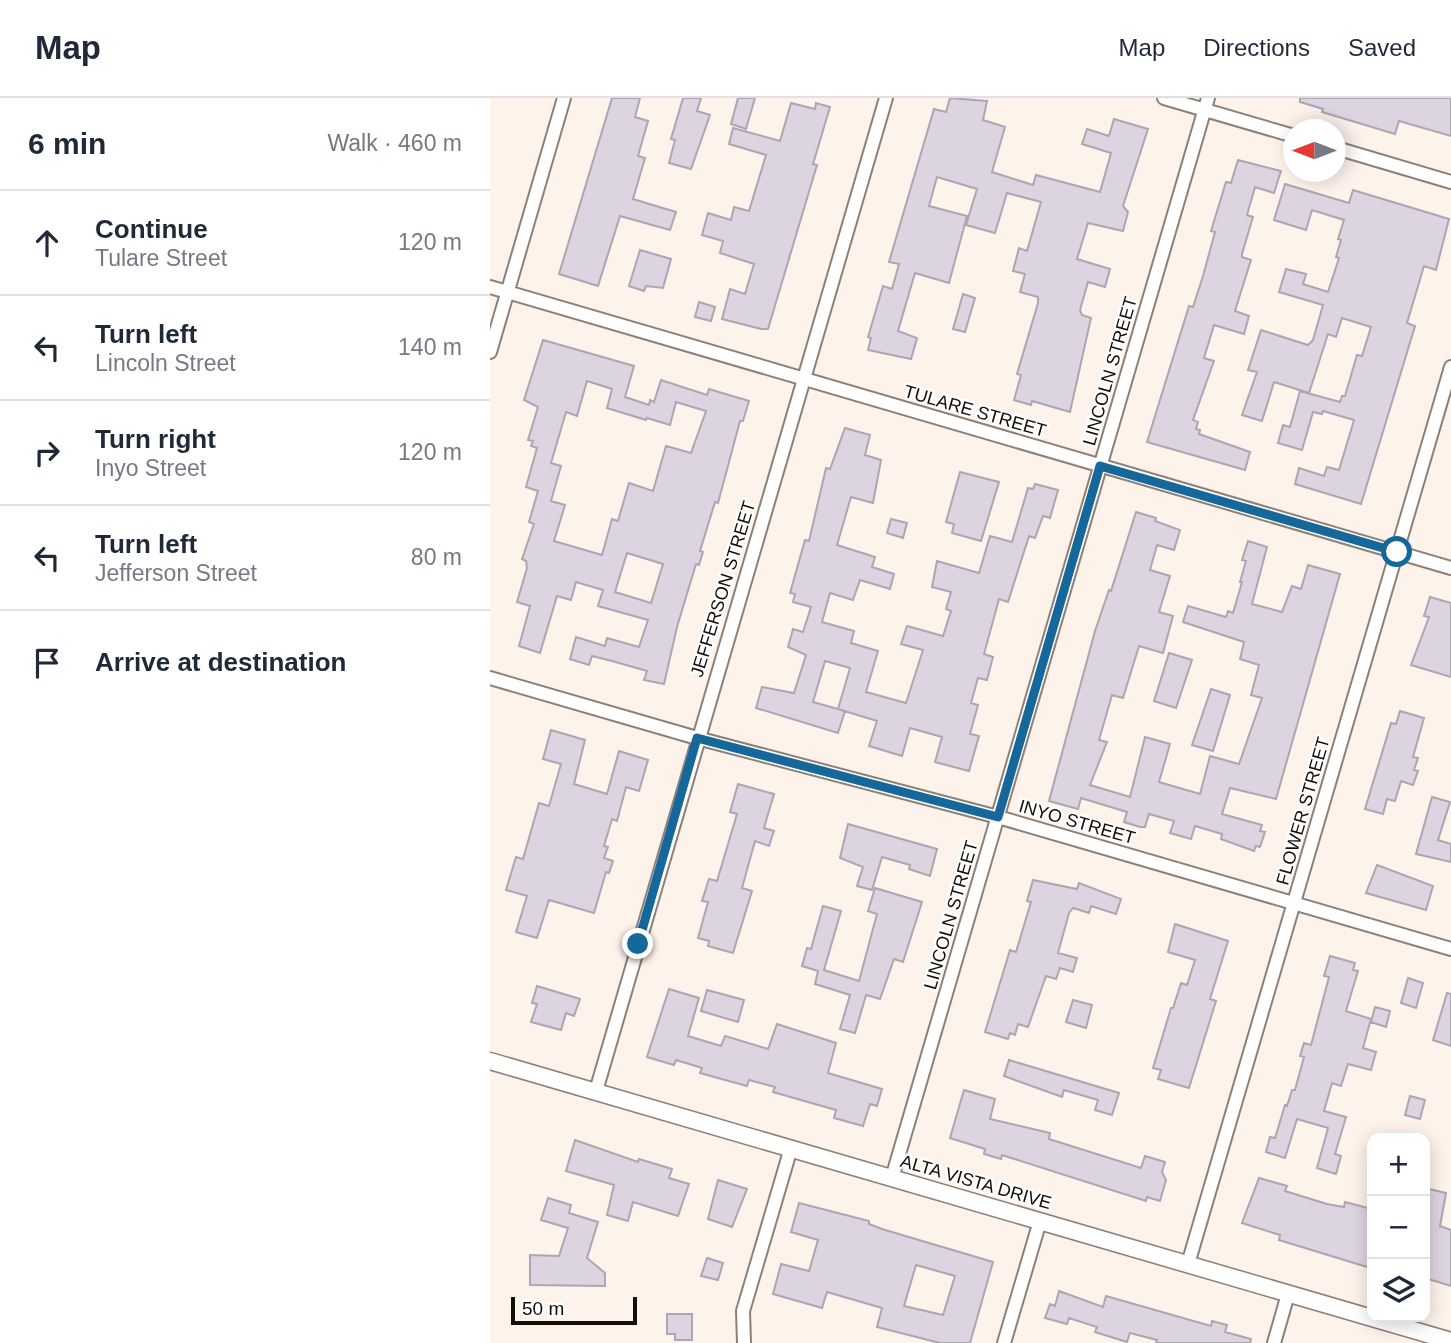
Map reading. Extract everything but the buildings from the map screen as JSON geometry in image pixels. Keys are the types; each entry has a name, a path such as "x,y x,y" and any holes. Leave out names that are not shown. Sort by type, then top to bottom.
{"street":[{"path":"490,352 564,98"},
{"name":"JEFFERSON STREET","path":"596,1091 886,98"},
{"path":"1164,98 1206,104 1283,132"},
{"name":"LINCOLN STREET","path":"892,1178 1206,104"},
{"path":"1346,151 1451,182"},
{"name":"TULARE STREET","path":"490,287 1451,568"},
{"name":"FLOWER STREET","path":"1188,1264 1451,367"},
{"name":"INYO STREET","path":"490,678 697,738 998,817 1451,949"},
{"name":"ALTA VISTA DRIVE","path":"490,1061 1451,1341"},
{"path":"744,1343 743,1311 791,1148"},
{"path":"1004,1343 1040,1221"},
{"path":"1274,1343 1289,1294"}],"route":[{"path":"638,944 697,738 998,817 1100,466 1397,552"}]}
